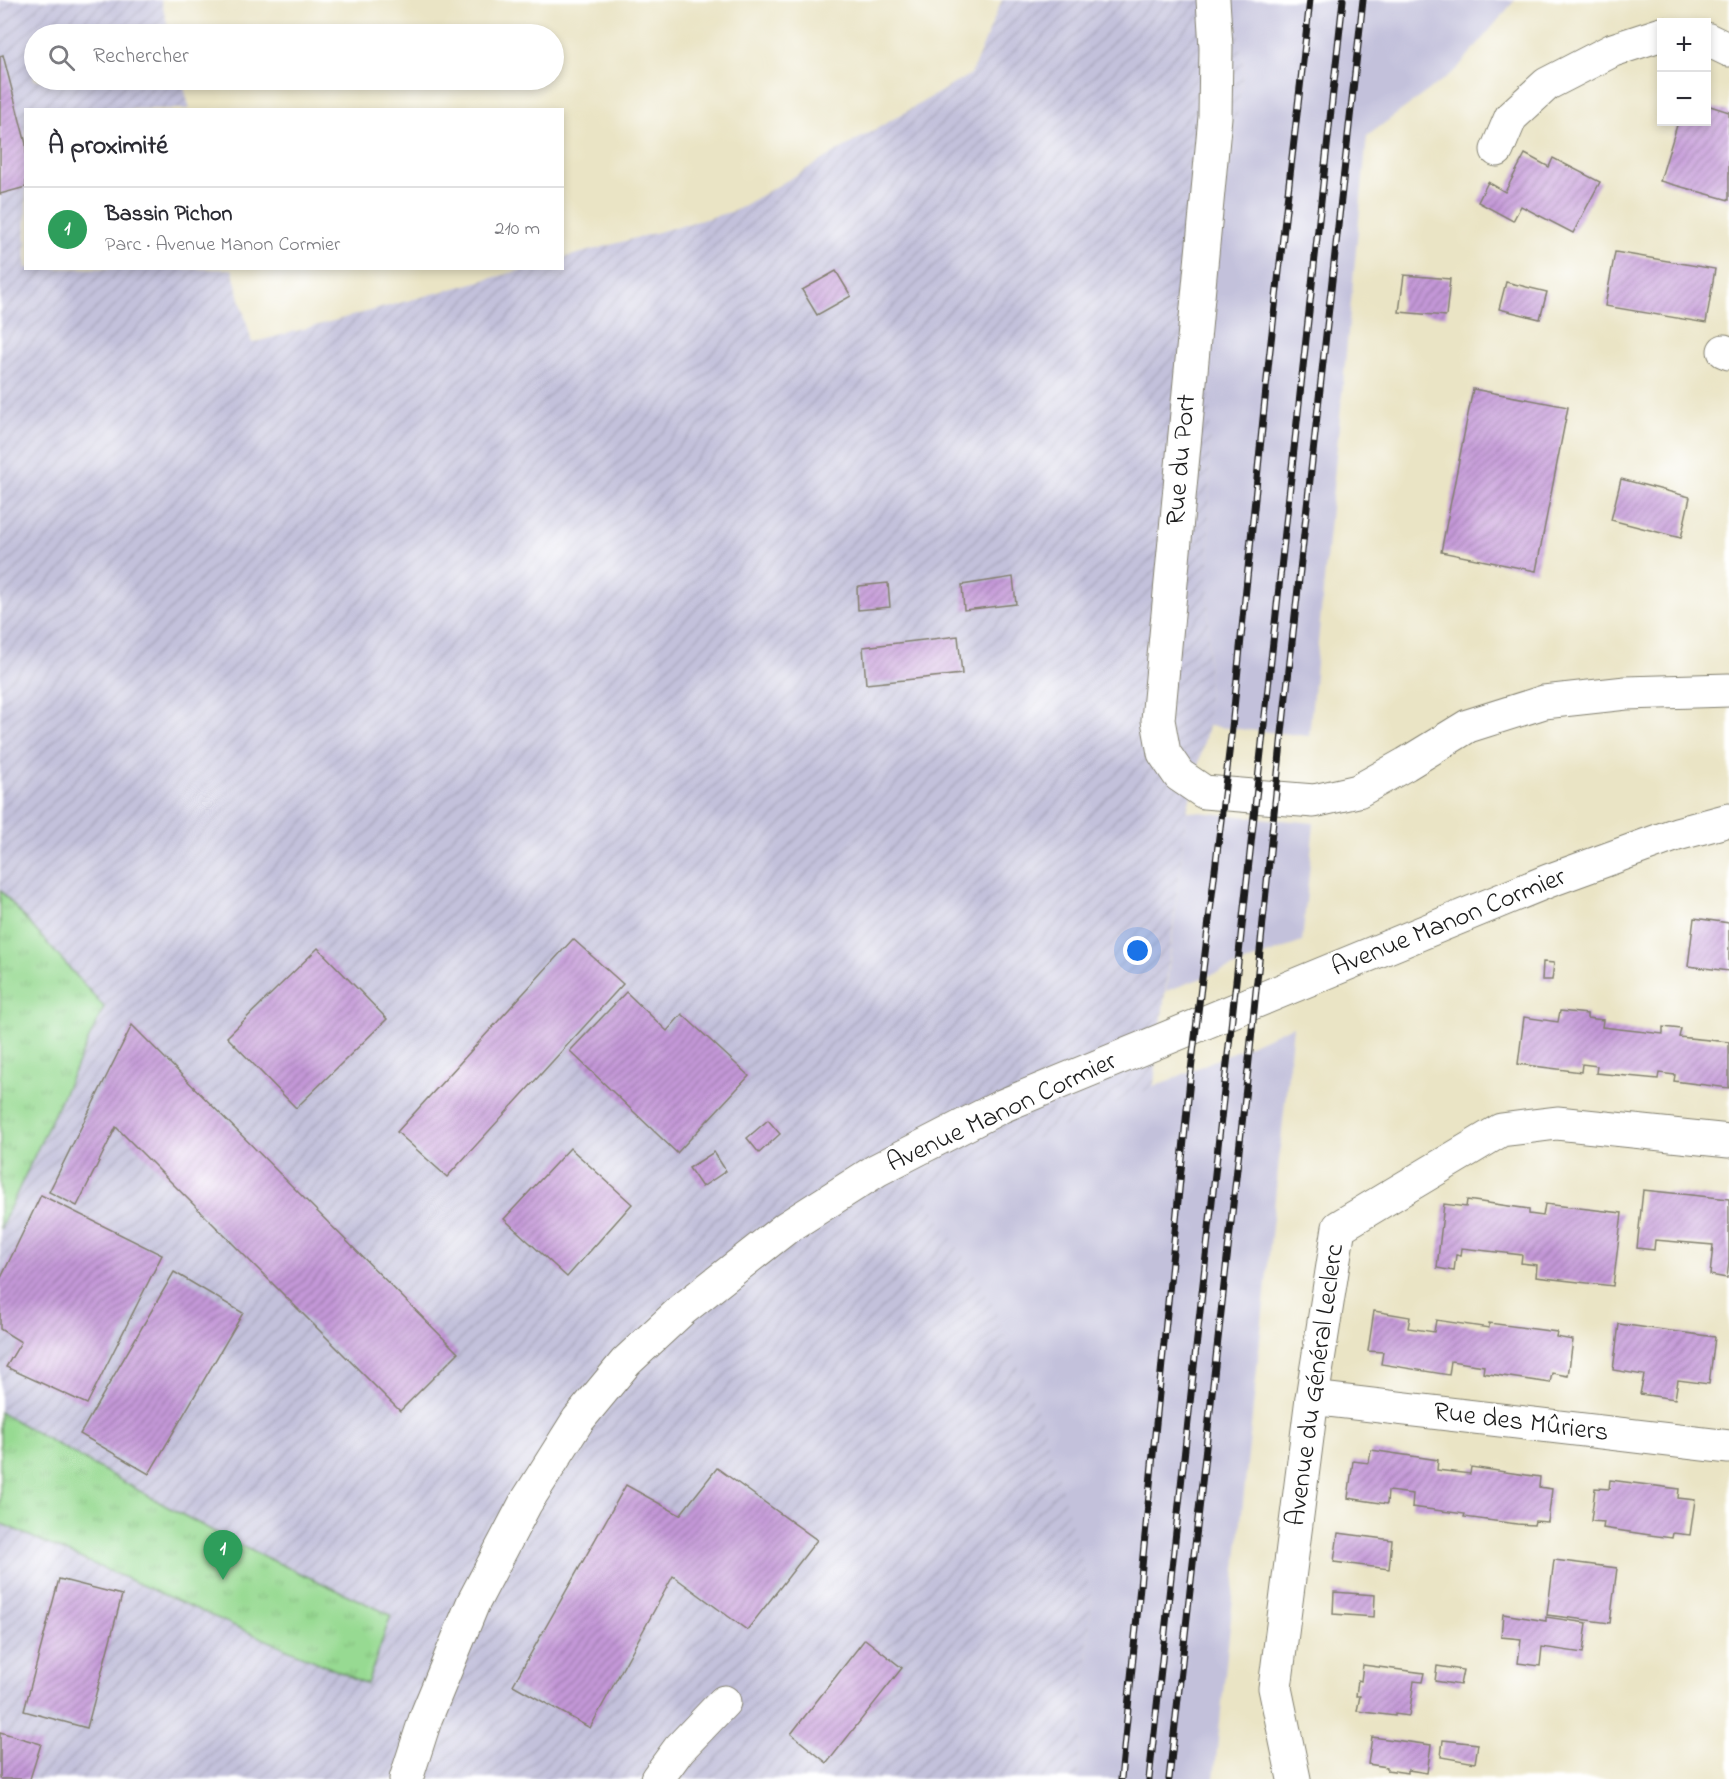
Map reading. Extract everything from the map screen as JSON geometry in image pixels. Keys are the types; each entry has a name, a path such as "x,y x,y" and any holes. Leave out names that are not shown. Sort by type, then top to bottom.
{"street":[{"name":"Rue du Port","path":"1213,0 1216,47 1215,117 1158,720 1164,753 1179,775 1204,792 1314,801 1358,791 1468,726 1544,702 1626,693 1729,690"},
{"path":"1497,150 1511,117 1547,84 1613,50 1657,36"},
{"path":"1711,41 1729,50"},
{"name":"Avenue Manon Cormier","path":"406,1779 426,1717 473,1603 525,1504 578,1420 626,1362 683,1309 786,1228 877,1170 1002,1106 1548,881 1677,834 1729,820"},
{"name":"Avenue du Général Leclerc","path":"1294,1779 1275,1688 1312,1398 1339,1227 1501,1130 1557,1123 1729,1142"},
{"name":"Rue des Mûriers","path":"1312,1398 1729,1447"},
{"path":"657,1779 679,1749 724,1702"}],"shaded area":[{"path":"0,0 161,0 167,24 24,24 24,90 185,90 190,108 24,108 24,270 232,270 252,343 521,270 564,270 564,258 734,211 971,74 1002,0 1232,0 1244,65 1230,168 1211,277 1208,726 1187,811 1092,1596 1078,1779 0,1779"},
{"path":"1232,0 1515,0 1456,70 1367,136 1309,736 1208,726 1211,277 1230,168 1244,65"},
{"path":"1187,811 1314,823 1302,942 1166,991"},
{"path":"1293,1026 1214,1779 1078,1779 1092,1596 1044,1427 991,1301 925,1195 976,1165"}],"green space":[{"path":"0,890 104,1007 0,1229"},
{"path":"0,1412 239,1545 391,1615 367,1684 0,1523"}],"building":[{"path":"3,55 24,136 24,188 0,194 0,56"},
{"path":"1711,106 1729,112 1729,200 1660,181 1677,126 1711,126"},
{"path":"1525,154 1549,167 1553,158 1600,182 1573,233 1521,206 1513,221 1478,202 1488,182 1505,192"},
{"path":"1615,252 1715,269 1706,323 1605,306"},
{"path":"836,271 851,296 817,315 802,290"},
{"path":"1404,275 1450,279 1446,316 1399,312"},
{"path":"1506,282 1547,292 1540,319 1499,309"},
{"path":"1473,389 1568,407 1536,571 1441,552"},
{"path":"1621,479 1690,497 1681,538 1611,520"},
{"path":"1013,577 1016,604 964,610 962,585"},
{"path":"888,583 890,607 858,610 857,588 859,586"},
{"path":"958,636 962,674 866,684 863,647"},
{"path":"1694,918 1729,923 1729,971 1688,966"},
{"path":"573,939 623,984 447,1177 397,1132"},
{"path":"318,948 387,1019 296,1108 227,1037"},
{"path":"1543,962 1554,963 1552,980 1542,980"},
{"path":"626,992 667,1031 682,1014 749,1076 677,1153 570,1051"},
{"path":"1560,1011 1587,1014 1587,1018 1603,1020 1602,1027 1663,1034 1663,1027 1681,1029 1679,1037 1729,1042 1729,1088 1674,1081 1675,1075 1659,1073 1658,1079 1596,1073 1597,1066 1582,1064 1581,1072 1518,1064 1524,1017 1558,1022"},
{"path":"132,1025 458,1353 400,1411 116,1127 77,1206 49,1192"},
{"path":"768,1120 780,1134 759,1153 747,1138"},
{"path":"570,1148 632,1204 567,1277 504,1219"},
{"path":"714,1152 726,1171 702,1187 689,1168"},
{"path":"1643,1190 1729,1199 1727,1278 1710,1275 1713,1245 1655,1240 1654,1250 1637,1248"},
{"path":"41,1195 162,1255 87,1404 6,1367 21,1342 0,1329 0,1280"},
{"path":"1467,1200 1529,1209 1529,1214 1543,1216 1545,1204 1622,1213 1613,1286 1536,1277 1537,1265 1521,1263 1522,1255 1462,1248 1461,1256 1456,1255 1454,1271 1437,1268 1444,1204 1466,1207"},
{"path":"174,1272 243,1313 149,1474 80,1434"},
{"path":"1374,1311 1410,1317 1408,1328 1434,1332 1436,1320 1489,1328 1489,1323 1557,1332 1556,1337 1573,1340 1568,1376 1552,1373 1550,1383 1483,1373 1484,1366 1451,1361 1449,1375 1381,1364 1383,1352 1368,1351"},
{"path":"1619,1324 1715,1337 1709,1384 1678,1380 1675,1399 1640,1394 1644,1375 1613,1370"},
{"path":"1371,1450 1438,1460 1437,1470 1470,1474 1471,1467 1540,1477 1539,1487 1552,1489 1548,1522 1535,1521 1534,1525 1517,1524 1412,1507 1413,1494 1388,1491 1387,1504 1348,1498 1353,1461 1369,1463"},
{"path":"717,1468 817,1540 747,1630 673,1576 590,1728 513,1685 626,1485 680,1515"},
{"path":"1610,1480 1679,1489 1678,1498 1695,1500 1690,1535 1673,1533 1672,1538 1650,1535 1603,1528 1604,1522 1591,1521 1595,1488 1609,1489"},
{"path":"1338,1533 1392,1540 1389,1569 1334,1562"},
{"path":"1554,1560 1617,1568 1610,1623 1547,1615"},
{"path":"59,1579 122,1595 87,1728 24,1711"},
{"path":"1334,1592 1375,1595 1374,1617 1333,1614"},
{"path":"1503,1614 1546,1621 1546,1617 1587,1623 1583,1653 1542,1647 1540,1666 1518,1663 1521,1639 1501,1637"},
{"path":"865,1639 902,1668 827,1763 791,1734"},
{"path":"1363,1665 1424,1673 1422,1682 1414,1681 1409,1716 1357,1711 1360,1696 1356,1696 1358,1680 1361,1681"},
{"path":"1437,1666 1463,1670 1460,1685 1435,1681"},
{"path":"0,1732 41,1744 30,1779 0,1779"},
{"path":"1372,1737 1431,1745 1427,1773 1387,1770 1387,1767 1368,1764"},
{"path":"1443,1740 1478,1744 1475,1763 1441,1757"}],"railway":[{"path":"1121,1779 1190,1079 1232,728 1269,359 1310,0"},
{"path":"1149,1779 1343,0"},
{"path":"1169,1779 1363,0"}],"place":[{"name":"Bassin Pichon","path":"223,1580"}]}
